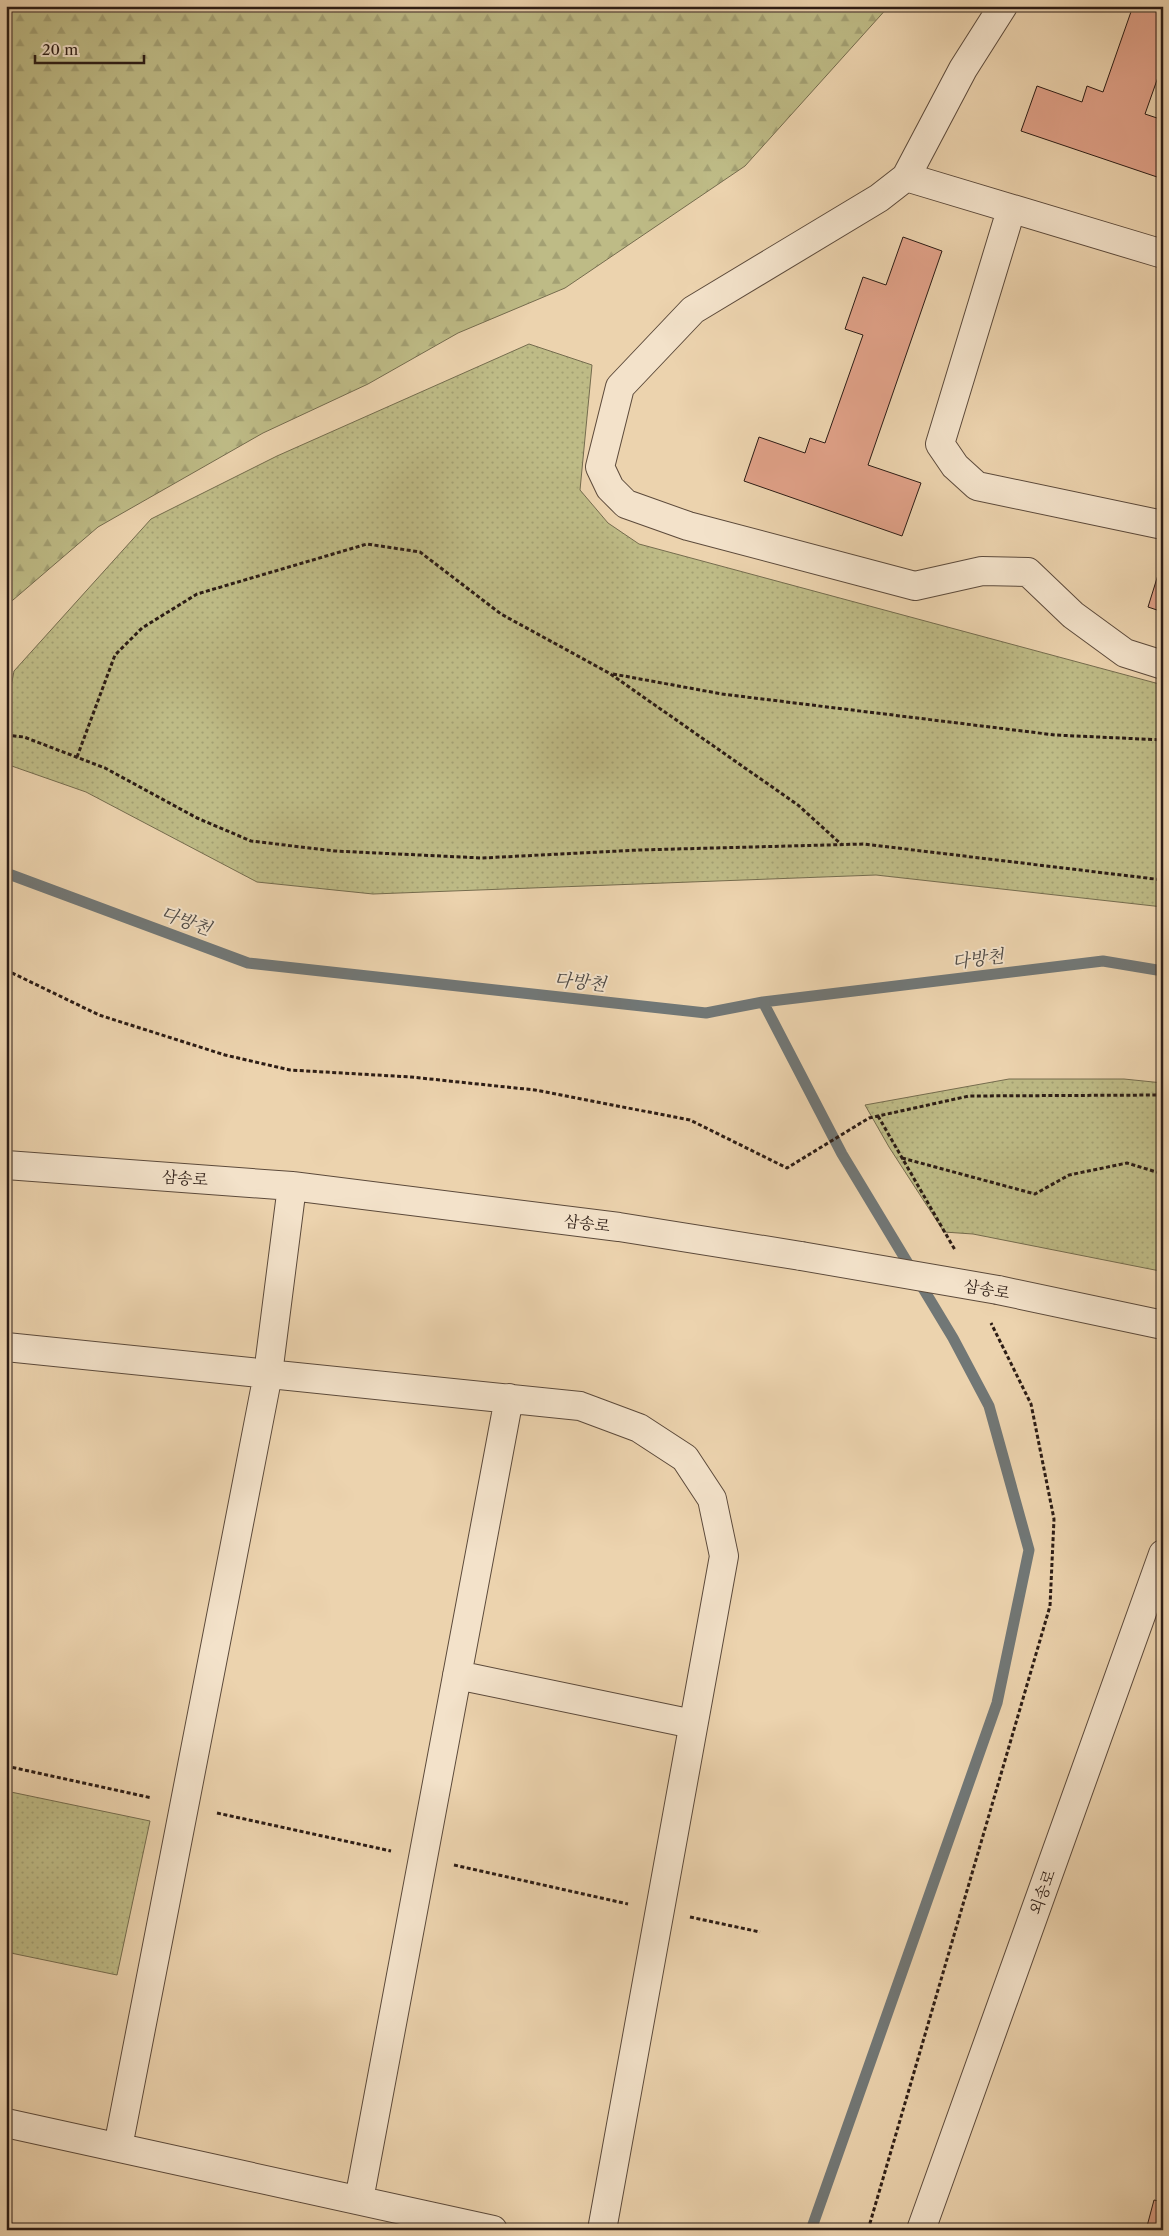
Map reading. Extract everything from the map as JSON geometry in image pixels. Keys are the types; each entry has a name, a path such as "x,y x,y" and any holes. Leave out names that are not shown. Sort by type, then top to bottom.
{"street":[{"path":"1003,6 963,70 906,177 879,198 693,310 620,387 600,467 610,488 626,504 688,526 915,586 982,570 1028,572 1073,616 1125,653 1163,665"},
{"path":"906,177 1163,254"},
{"path":"1011,210 940,444 955,466 977,486 1163,525"},
{"name":"삼송로","path":"6,1164 292,1186 619,1227 998,1290 1163,1325"},
{"path":"118,2148 268,1374 292,1186"},
{"path":"6,1348 580,1406 639,1428 685,1458 712,1499 724,1556 602,2230"},
{"path":"360,2200 509,1398"},
{"name":"외송로","path":"921,2230 1163,1554"},
{"path":"457,1674 694,1724"},
{"path":"6,2123 493,2230"}],"path":[{"path":"77,757 115,655 142,628 197,594 367,544 420,552 501,614 608,673 798,805 843,845"},
{"path":"608,673 630,679 722,694 1055,735 1163,740"},
{"path":"6,735 24,737 105,768 197,818 242,838 279,845 335,851 482,858 639,850 864,844 1163,880"},
{"path":"6,970 99,1015 225,1055 290,1070 411,1077 535,1090 690,1120 787,1168 869,1118 969,1096 1163,1095"},
{"path":"878,1116 956,1253"},
{"path":"902,1158 1035,1194 1069,1175 1127,1162 1163,1174"},
{"path":"868,2230 1050,1606 1054,1519 1031,1404 987,1315"},
{"path":"6,1766 760,1932"}],"green space":[{"path":"6,6 889,6 745,166 565,288 458,333 368,384 263,433 98,527 6,606"},
{"path":"529,344 592,365 580,490 608,523 639,544 1163,685 1163,907 876,875 373,894 257,882 86,792 6,764 6,713 14,671 151,519 277,456"},
{"path":"1009,1079 1124,1079 1163,1083 1163,1270 1160,1271 973,1234 944,1232 889,1147 865,1105"},
{"path":"6,1791 150,1821 117,1975 6,1952"}],"building":[{"path":"1133,6 1163,6 1163,63 1145,114 1163,120 1163,179 1021,131 1037,86 1082,102 1087,86 1103,92"},
{"path":"903,237 942,251 868,465 921,483 902,536 744,481 759,437 805,453 810,438 825,443 863,335 845,329 863,277 886,285"},
{"path":"1163,562 1163,612 1148,607"},
{"path":"1154,2200 1163,2202 1163,2230 1146,2230"}],"waterway":[{"name":"다방천","path":"6,873 248,963 706,1013 763,1002 1103,961 1163,971"},
{"path":"763,1002 842,1154 953,1338 989,1406 1029,1550 997,1703 811,2230"}]}
